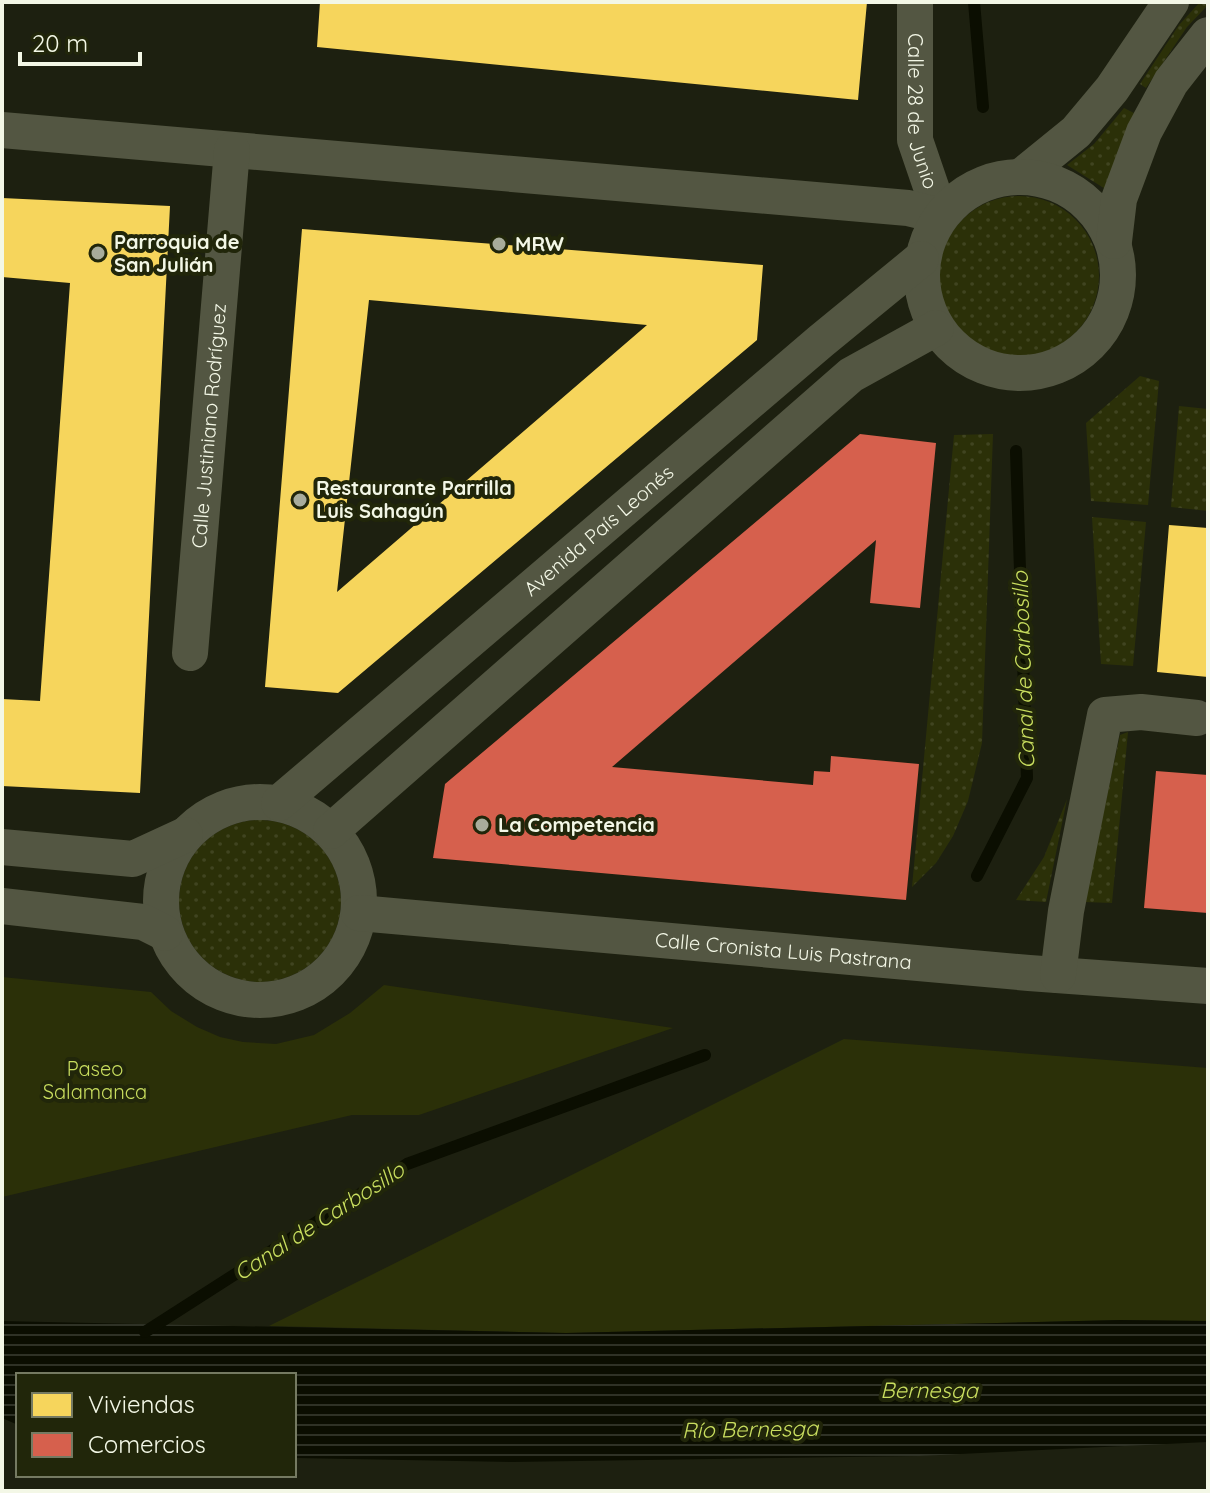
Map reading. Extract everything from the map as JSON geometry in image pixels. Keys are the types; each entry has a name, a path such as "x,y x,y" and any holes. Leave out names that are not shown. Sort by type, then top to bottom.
{"street":[{"name":"Calle 28 de Junio","path":"915,2 915,140 941,216"},
{"path":"1023,175 1076,132 1112,89 1171,2"},
{"path":"1114,241 1091,207 1060,184 1023,175 991,180 964,196 941,216 927,241 921,259 925,305 936,328 945,338 969,358 1005,374 1036,373 1069,362 1098,339 1112,310 1120,275 1114,241 1119,199 1144,132 1171,82 1208,35"},
{"path":"2,130 908,208 941,216"},
{"name":"Calle Justiniano Rodríguez","path":"190,653 232,150"},
{"name":"Avenida País Leonés","path":"279,803 921,259"},
{"path":"331,831 851,375 936,328"},
{"path":"1058,975 1066,911 1105,715 1141,712 1197,718"},
{"path":"2,847 133,859 185,835 212,813 244,802 279,803 308,813 331,831 349,855 358,883 359,913 351,942 334,968 307,989 274,1000 239,998 207,986 182,963 165,933 160,898 167,864 185,835"},
{"path":"2,906 143,922 165,933"},
{"name":"Calle Cronista Luis Pastrana","path":"359,913 1208,986"}],"green space":[{"path":"1200,2 1208,2 1208,5 1187,27 1146,88 1140,84 1179,25"},
{"path":"1124,108 1134,113 1107,190 1067,165 1094,144"},
{"path":"1019,196 1050,202 1076,219 1093,245 1099,276 1093,307 1076,333 1050,350 1019,356 988,350 962,333 945,307 939,276 945,245 962,219 988,202"},
{"path":"1140,376 1159,381 1148,505 1091,501 1086,423"},
{"path":"1179,406 1208,409 1208,511 1171,507"},
{"path":"993,434 982,743 968,801 953,836 936,863 912,887 954,435"},
{"path":"1092,517 1146,522 1133,666 1101,664"},
{"path":"1128,732 1112,903 1084,902 1120,735"},
{"path":"1067,799 1046,902 1016,900 1044,857"},
{"path":"260,820 291,826 317,844 335,870 341,901 335,932 317,958 291,976 260,982 229,976 203,958 185,932 179,901 185,870 203,844 229,826"},
{"name":"Paseo Salamanca","path":"2,977 151,992 171,1011 197,1027 243,1042 276,1044 314,1035 350,1013 384,985 673,1028 419,1115 352,1115 2,1197"},
{"path":"844,1039 1208,1068 1208,1321 1120,1320 566,1333 269,1326"}],"water":[{"name":"Bernesga","path":"1120,1320 1208,1321 1208,1442 919,1456 514,1462 296,1458 296,1373 16,1373 16,1424 2,1418 2,1321 566,1333"}],"building: Viviendas":[{"path":"320,2 867,2 858,100 317,47"},
{"path":"2,198 170,206 140,793 2,786 2,699 40,701 70,283 2,277"},
{"path":"302,229 763,265 757,340 338,693 265,687","holes":["369,300 647,325 337,592"]},
{"path":"1169,525 1208,528 1208,677 1157,672"}],"building: Comercios":[{"path":"860,434 936,443 920,608 870,603 876,540 612,767 813,785 814,771 830,772 831,756 919,764 906,900 433,858 445,784"},
{"path":"1156,771 1208,775 1208,913 1144,908"}],"waterway":[{"name":"Canal de Carbosillo","path":"974,2 983,107"},
{"name":"Canal de Carbosillo","path":"977,876 1027,778 1016,451"},
{"name":"Canal de Carbosillo","path":"145,1332 407,1164 705,1055"}],"place":[{"name":"MRW","path":"499,244"},
{"name":"Parroquia de San Julián","path":"98,253"},
{"name":"Restaurante Parrilla Luis Sahagún","path":"300,500"},
{"name":"La Competencia","path":"482,825"}],"water label":[{"name":"Río Bernesga","path":"750,1429"}]}
